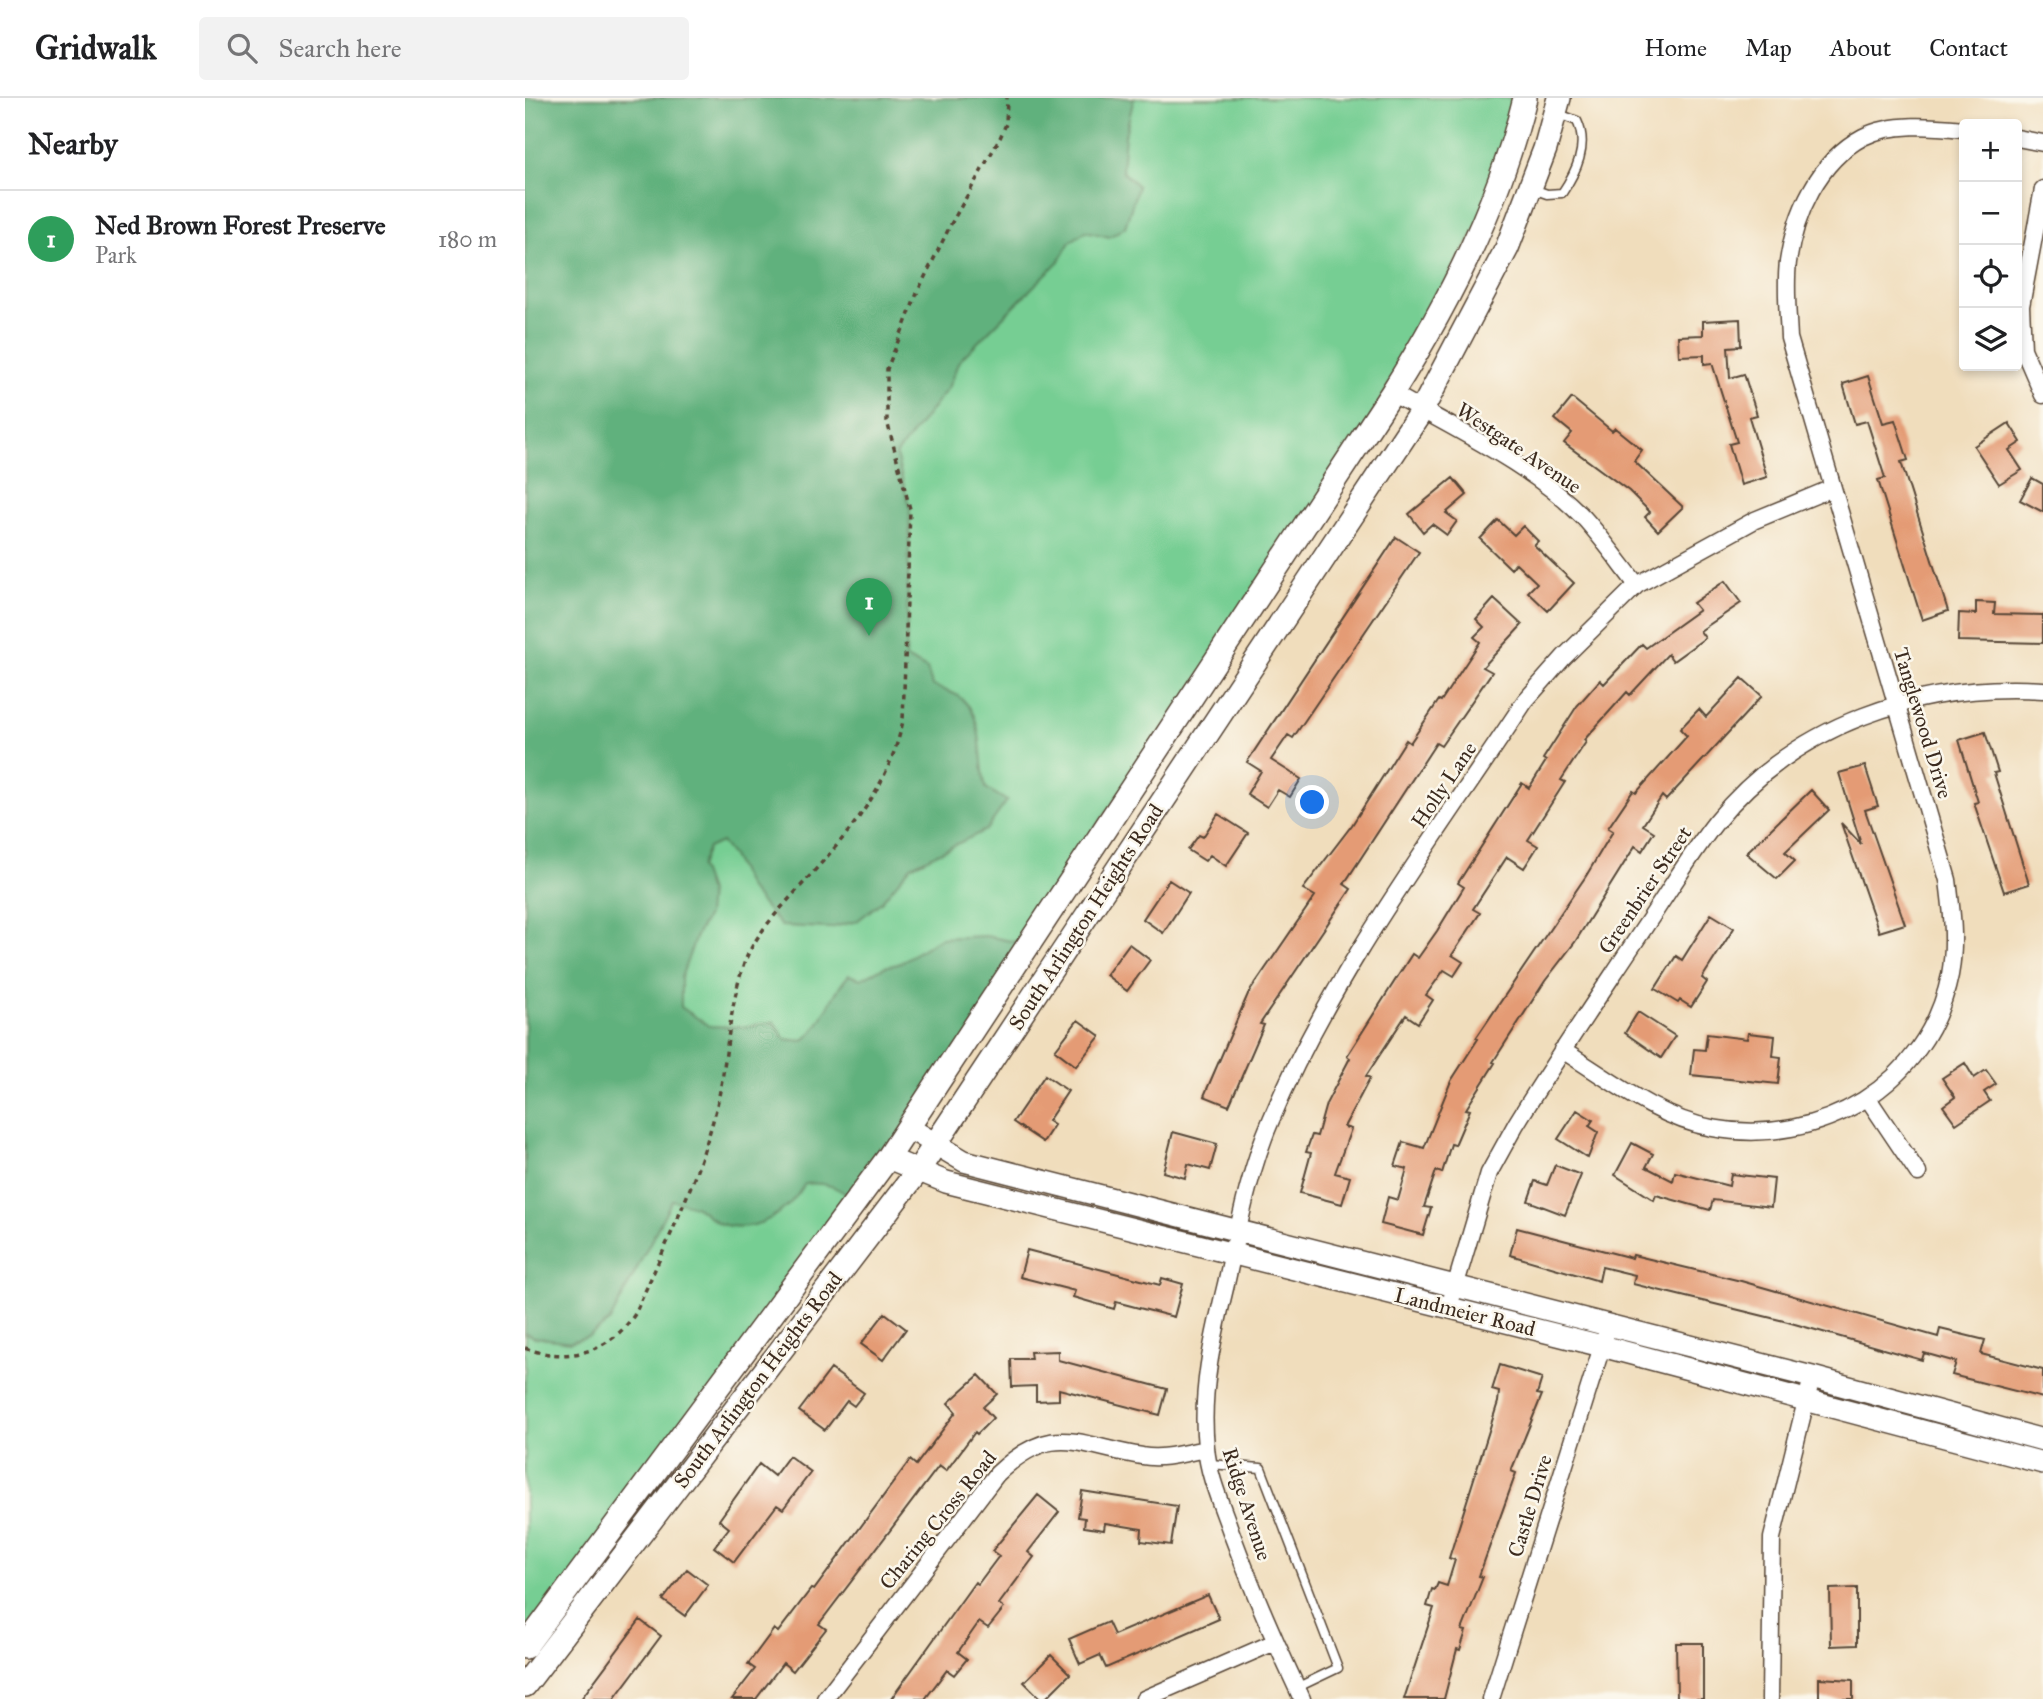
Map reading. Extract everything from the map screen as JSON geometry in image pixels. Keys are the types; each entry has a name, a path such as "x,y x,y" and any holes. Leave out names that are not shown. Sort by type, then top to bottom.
{"main road":[{"name":"South Arlington Heights Road","path":"525,1647 909,1128 1392,393 1462,265 1494,193 1525,98"},
{"name":"South Arlington Heights Road","path":"525,1685 936,1145 1422,410 1507,248 1557,105"}],"street":[{"name":"Tanglewood Drive","path":"1562,1050 1655,1107 1711,1128 1745,1132 1787,1129 1829,1117 1869,1100 1903,1069 1925,1037 1949,977 1954,945 1948,880 1894,704 1789,338 1788,264 1800,214 1823,170 1863,137 1897,128 1959,129"},
{"path":"2022,139 2043,143"},
{"path":"2043,189 2021,306 2023,349 2043,395"},
{"name":"Westgate Avenue","path":"1392,393 1495,452 1570,505 1637,585"},
{"name":"Holly Lane","path":"1239,1231 1262,1148 1279,1102 1333,998 1395,898 1525,701 1564,657 1637,585 1755,520 1831,489"},
{"name":"Greenbrier Street","path":"1449,1308 1489,1173 1562,1050 1717,822 1761,778 1810,740 1857,716 1894,704 1983,689 2043,690"},
{"path":"1869,1100 1918,1173"},
{"name":"Landmeier Road","path":"909,1128 964,1161 1812,1377 2043,1440"},
{"name":"Landmeier Road","path":"888,1158 946,1182 1602,1346 2043,1463"},
{"name":"Ridge Avenue","path":"1239,1231 1205,1379 1208,1456 1223,1509 1275,1642 1299,1693"},
{"name":"Castle Drive","path":"1492,1699 1608,1325"},
{"path":"1770,1699 1772,1538 1812,1377"},
{"name":"Charing Cross Road","path":"825,1699 997,1474 1020,1454 1045,1442 1064,1441 1161,1458 1208,1456"},
{"path":"1144,1699 1275,1642"}],"lane":[{"path":"1530,188 1547,194 1562,193 1577,171 1583,132 1577,121 1557,105"},
{"path":"1208,1456 1261,1468 1338,1668 1299,1693"}],"path":[{"path":"525,1348 540,1354 577,1356 604,1346 626,1327 635,1314 684,1203 714,1120 724,1077 736,997 746,960 771,919 855,826 896,754 903,721 910,509 887,421 887,369 946,234 1000,138 1006,124 1007,98"}],"green space":[{"path":"525,98 1525,98 1484,215 1339,475 845,1192 856,1202 525,1647"},
{"path":"525,98 1134,98 1125,135 1122,171 1138,186 1125,227 1109,237 1086,231 1070,242 1059,261 959,361 948,388 896,455 910,509 906,658 927,669 932,685 955,694 967,704 977,725 986,788 1007,801 986,830 911,866 881,902 857,921 830,928 781,926 749,889 732,856 721,842 708,848 700,867 709,892 707,916 696,936 681,978 681,1007 709,1026 742,1027 774,1022 785,1039 803,1041 817,1026 849,975 861,979 884,967 898,964 940,938 986,936 1031,945 856,1202 832,1187 805,1184 790,1204 770,1219 758,1224 734,1227 717,1223 694,1206 672,1200 610,1321 589,1336 570,1342 534,1337 525,1333"}],"building":[{"path":"1740,319 1741,346 1728,347 1730,378 1744,374 1757,415 1749,417 1767,477 1741,485 1729,444 1737,442 1712,363 1704,364 1704,355 1679,356 1678,336 1703,335 1703,321"},
{"path":"1868,376 1883,423 1895,420 1908,460 1901,462 1948,611 1922,620 1878,480 1885,478 1867,421 1855,424 1843,384"},
{"path":"1572,398 1612,431 1615,428 1642,450 1634,461 1683,507 1658,531 1645,517 1650,512 1629,491 1564,443 1572,433 1555,419"},
{"path":"2009,423 2021,442 2009,450 2022,470 1999,484 1974,446"},
{"path":"1453,478 1467,495 1446,513 1457,521 1447,535 1432,524 1423,532 1409,514"},
{"path":"2032,478 2043,484 2043,512 2020,500"},
{"path":"1498,520 1514,535 1523,526 1538,541 1534,545 1574,583 1548,611 1528,592 1537,583 1516,563 1511,569 1480,539"},
{"path":"1396,537 1419,552 1293,738 1288,735 1271,760 1301,779 1290,797 1278,790 1267,807 1247,794 1261,771 1247,762"},
{"path":"1725,581 1741,603 1700,631 1705,638 1673,661 1668,654 1630,695 1627,692 1584,740 1586,742 1561,780 1565,782 1528,840 1538,846 1524,868 1507,857 1473,909 1480,913 1452,955 1463,962 1454,976 1444,970 1426,995 1433,1000 1418,1023 1406,1015 1366,1076 1370,1078 1344,1127 1351,1129 1335,1173 1350,1177 1342,1204 1300,1193 1311,1153 1306,1152 1312,1135 1317,1136 1326,1104 1350,1058 1347,1056 1412,954 1418,958 1437,931 1464,887 1458,883 1522,783 1529,788 1546,761 1543,759 1577,706 1600,680 1604,684 1642,644 1646,648 1699,610 1693,603"},
{"path":"1494,599 1522,625 1483,667 1492,672 1441,746 1436,743 1344,884 1351,889 1260,1024 1264,1025 1229,1106 1204,1096 1248,994 1315,896 1303,889 1352,825 1406,740 1410,743 1480,642 1474,637 1484,627 1476,619"},
{"path":"1976,602 1995,603 1994,614 2043,615 2043,643 1958,641 1959,613 1976,614"},
{"path":"1742,678 1762,696 1666,800 1662,796 1643,825 1654,832 1642,851 1635,846 1575,942 1545,981 1493,1062 1495,1063 1466,1109 1470,1110 1455,1145 1451,1144 1442,1173 1436,1171 1424,1207 1431,1208 1423,1235 1381,1224 1388,1197 1398,1200 1407,1169 1395,1166 1403,1142 1424,1148 1451,1081 1478,1039 1476,1038 1586,876 1613,831 1608,828 1633,791 1636,793 1687,736 1680,729 1699,709 1706,717"},
{"path":"1985,732 1998,772 1994,773 2029,884 2004,892 1974,803 1978,802 1959,740"},
{"path":"1865,766 1878,806 1865,810 1905,924 1879,932 1841,823 1861,844 1839,773"},
{"path":"1811,790 1829,810 1785,852 1795,861 1777,879 1746,853"},
{"path":"1218,814 1248,833 1226,866 1210,855 1205,861 1188,850 1199,835 1203,837"},
{"path":"1169,880 1189,893 1163,933 1143,919"},
{"path":"1711,914 1734,928 1702,978 1707,982 1691,1007 1680,1000 1678,1003 1655,989 1676,956 1682,960"},
{"path":"1129,944 1150,960 1127,991 1106,975"},
{"path":"1638,1012 1675,1036 1661,1058 1625,1033"},
{"path":"1078,1020 1100,1036 1076,1066 1055,1050"},
{"path":"1748,1033 1775,1036 1773,1056 1781,1057 1778,1084 1691,1075 1694,1049 1705,1050 1707,1034 1747,1039"},
{"path":"1965,1063 1974,1078 1986,1070 1996,1084 1984,1092 1990,1101 1956,1124 1943,1106 1955,1097 1942,1078"},
{"path":"1045,1075 1068,1091 1048,1121 1054,1125 1043,1142 1013,1122"},
{"path":"1577,1110 1593,1120 1589,1126 1598,1132 1588,1158 1558,1139"},
{"path":"1173,1132 1217,1144 1210,1170 1188,1164 1185,1178 1163,1172"},
{"path":"1632,1143 1653,1154 1646,1167 1673,1181 1675,1172 1729,1186 1731,1174 1774,1179 1771,1207 1713,1200 1710,1210 1656,1195 1654,1200 1615,1175"},
{"path":"1555,1165 1581,1175 1565,1215 1528,1201 1535,1181 1547,1185"},
{"path":"1517,1228 1632,1258 1633,1255 1741,1281 1938,1337 1940,1329 1985,1340 1981,1354 2043,1370 2043,1398 1952,1375 1956,1362 1924,1353 1922,1360 1784,1321 1633,1284 1635,1275 1602,1267 1599,1281 1510,1255"},
{"path":"1027,1250 1160,1285 1162,1278 1183,1284 1174,1317 1116,1302 1114,1309 1073,1297 1075,1291 1020,1277"},
{"path":"885,1313 906,1329 883,1360 861,1344"},
{"path":"1058,1351 1058,1360 1167,1389 1160,1415 1059,1389 1059,1400 1036,1401 1036,1386 1012,1387 1011,1359 1031,1359 1030,1352"},
{"path":"1500,1365 1542,1378 1537,1394 1542,1395 1511,1471 1516,1473 1479,1576 1483,1577 1462,1630 1466,1631 1460,1650 1457,1649 1444,1699 1404,1699 1434,1608 1427,1606 1432,1589 1435,1590 1438,1583 1447,1586 1455,1560 1449,1558 1498,1402 1499,1392 1492,1390"},
{"path":"831,1369 864,1393 854,1406 847,1401 825,1430 799,1411"},
{"path":"979,1375 997,1394 983,1407 993,1418 977,1434 975,1432 946,1471 939,1466 819,1624 826,1629 793,1671 783,1663 756,1699 732,1699 755,1669 748,1664 774,1629 778,1632 811,1589 814,1590 910,1460 916,1465 956,1412 948,1403"},
{"path":"789,1456 811,1472 783,1509 777,1505 734,1562 714,1547 729,1528 719,1520 759,1464 774,1476"},
{"path":"1082,1491 1177,1506 1171,1545 1141,1541 1142,1529 1105,1523 1104,1530 1084,1527 1085,1518 1078,1517"},
{"path":"1038,1495 1059,1512 1028,1552 1034,1557 999,1604 1004,1608 988,1628 979,1622 958,1652 967,1659 954,1675 947,1670 925,1699 891,1699 975,1582 978,1584 999,1556 992,1551"},
{"path":"687,1569 708,1585 685,1616 663,1600"},
{"path":"1857,1588 1857,1645 1831,1646 1830,1589"},
{"path":"1208,1595 1219,1619 1106,1668 1100,1655 1080,1664 1069,1639 1108,1622 1114,1635"},
{"path":"640,1620 661,1636 614,1699 581,1699"},
{"path":"1676,1643 1703,1643 1703,1699 1677,1699"},
{"path":"1051,1655 1070,1674 1045,1699 1041,1699 1024,1682"},
{"path":"1819,1678 1853,1680 1853,1699 1819,1699"}],"place":[{"name":"Ned Brown Forest Preserve","path":"869,636"}]}
